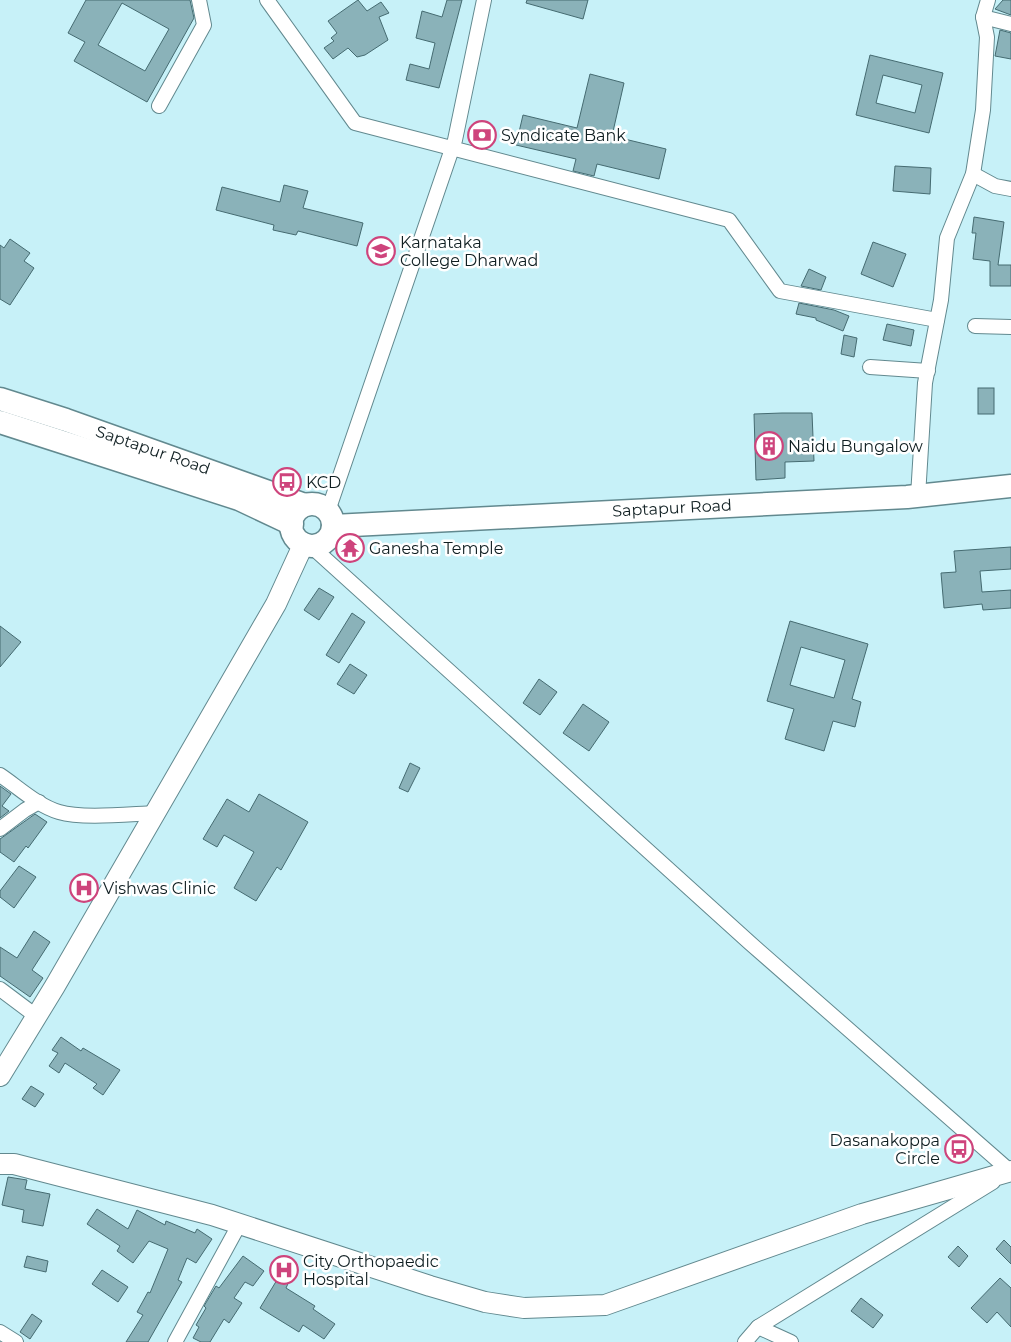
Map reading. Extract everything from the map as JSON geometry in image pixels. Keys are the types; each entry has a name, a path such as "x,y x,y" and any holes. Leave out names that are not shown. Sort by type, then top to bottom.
{"main road":[{"name":"Saptapur Road","path":"0,400 84,426 305,505"},
{"name":"Saptapur Road","path":"0,422 239,498 292,524"},
{"name":"Saptapur Road","path":"330,518 918,496 1011,486"},
{"path":"305,505 321,506 330,518 326,540 308,544 297,538 292,524 298,509 305,505"}],"street":[{"path":"158,106 204,25 199,0"},
{"path":"267,0 355,123 451,150 729,220 780,291 937,320"},
{"path":"330,518 451,150 484,0"},
{"path":"918,496 928,371 941,300 947,238 973,174 983,110 987,37 983,17 988,0"},
{"path":"983,17 1011,24"},
{"path":"973,174 995,186 1011,189"},
{"path":"975,326 1011,328"},
{"path":"870,367 928,371"},
{"path":"0,1076 276,604 308,544 750,943 1011,1172"},
{"path":"0,775 39,802 59,812 104,816 155,813"},
{"path":"0,830 24,810 39,802"},
{"path":"0,989 36,1016"},
{"path":"0,1164 14,1164 240,1223 485,1302 524,1308 605,1305 862,1214 1011,1172"},
{"path":"744,1342 758,1327 1011,1172"},
{"path":"175,1342 240,1223"},
{"path":"758,1327 791,1342"},
{"path":"0,1332 16,1342"}],"building":[{"path":"86,0 190,0 194,18 147,102 74,61 85,42 68,33","holes":["122,3 169,29 145,71 98,45"]},
{"path":"358,0 367,11 381,2 389,13 379,17 388,40 365,55 357,57 348,48 333,59 324,48 334,41 331,38 337,33 328,21"},
{"path":"447,0 462,0 439,88 406,80 410,64 429,69 435,43 416,38 422,11 442,17"},
{"path":"527,0 588,0 583,19 526,3"},
{"path":"1003,0 1011,0 1011,15 995,9"},
{"path":"1000,30 1011,33 1011,59 995,56"},
{"path":"870,55 943,73 929,133 856,115","holes":["883,75 922,85 915,113 876,103"]},
{"path":"590,74 624,83 612,136 666,149 659,179 597,164 594,176 573,171 576,159 516,145 523,115 577,128"},
{"path":"895,166 931,168 930,194 893,191"},
{"path":"284,185 308,191 303,208 363,223 357,246 298,231 296,235 273,230 274,225 216,210 222,187 280,202"},
{"path":"974,217 1004,222 998,265 1011,265 1011,286 990,286 990,261 973,259 976,233 972,233"},
{"path":"10,239 30,253 24,261 34,268 10,305 0,299 0,245 4,248"},
{"path":"873,242 906,254 893,287 861,274"},
{"path":"809,269 826,277 821,290 801,286"},
{"path":"799,303 834,310 849,316 843,331 816,320 816,318 796,314"},
{"path":"887,324 914,330 911,346 883,340"},
{"path":"844,335 857,338 854,357 841,354"},
{"path":"978,388 994,388 994,414 978,414"},
{"path":"812,413 814,461 785,462 785,478 756,480 754,414"},
{"path":"1011,547 1011,569 980,571 982,592 1011,590 1011,608 983,610 982,604 944,608 941,573 956,572 954,551"},
{"path":"319,588 334,597 319,620 304,610"},
{"path":"352,613 365,622 339,663 326,655"},
{"path":"790,621 868,644 852,699 861,702 855,727 833,721 824,751 785,739 794,709 767,701","holes":["801,647 845,660 834,698 790,685"]},
{"path":"0,626 21,642 0,667"},
{"path":"350,664 367,675 354,694 337,684"},
{"path":"539,679 557,692 540,715 523,703"},
{"path":"583,704 609,722 589,751 563,733"},
{"path":"410,763 420,768 408,792 399,788"},
{"path":"0,786 11,794 2,806 9,811 0,818"},
{"path":"259,794 308,822 281,870 277,867 256,901 234,888 254,852 224,835 217,847 203,839 227,799 249,812"},
{"path":"35,814 47,822 28,848 26,846 14,862 0,852 0,839"},
{"path":"19,866 36,877 14,908 0,897 0,891"},
{"path":"34,931 50,942 32,970 43,978 30,997 0,976 0,947 17,958"},
{"path":"61,1037 81,1051 83,1048 120,1070 103,1095 93,1088 97,1084 65,1063 59,1073 49,1066 58,1053 52,1050"},
{"path":"31,1086 44,1094 35,1107 22,1099"},
{"path":"8,1177 27,1180 25,1189 50,1194 43,1226 22,1222 24,1210 2,1205"},
{"path":"97,1209 128,1229 137,1210 165,1225 166,1221 195,1233 197,1229 212,1239 196,1263 187,1258 178,1280 182,1282 148,1342 126,1342 143,1315 137,1312 148,1292 150,1293 168,1249 149,1241 133,1263 117,1251 120,1246 87,1224"},
{"path":"1004,1240 1011,1247 1011,1264 996,1249"},
{"path":"958,1246 968,1256 959,1267 948,1257"},
{"path":"27,1256 48,1261 46,1272 24,1267"},
{"path":"243,1256 264,1271 253,1286 245,1282 234,1298 242,1303 229,1323 224,1319 210,1342 201,1342 193,1338 199,1327 196,1325 206,1308 204,1306 216,1286 219,1288"},
{"path":"289,1260 297,1264 286,1288 315,1306 313,1309 335,1324 324,1339 303,1325 299,1332 260,1308"},
{"path":"102,1270 128,1287 118,1302 92,1284"},
{"path":"1000,1278 1011,1288 1011,1327 997,1312 987,1323 971,1308"},
{"path":"861,1298 883,1315 873,1328 851,1311"},
{"path":"32,1314 42,1321 30,1339 20,1332"}],"place":[{"name":"Syndicate Bank","path":"482,135"},
{"name":"Karnataka College Dharwad","path":"381,251"},
{"name":"Naidu Bungalow","path":"769,446"},
{"name":"KCD","path":"287,482"},
{"name":"Ganesha Temple","path":"350,548"},
{"name":"Vishwas Clinic","path":"84,888"},
{"name":"Dasanakoppa Circle","path":"959,1149"},
{"name":"City Orthopaedic Hospital","path":"284,1270"}]}
